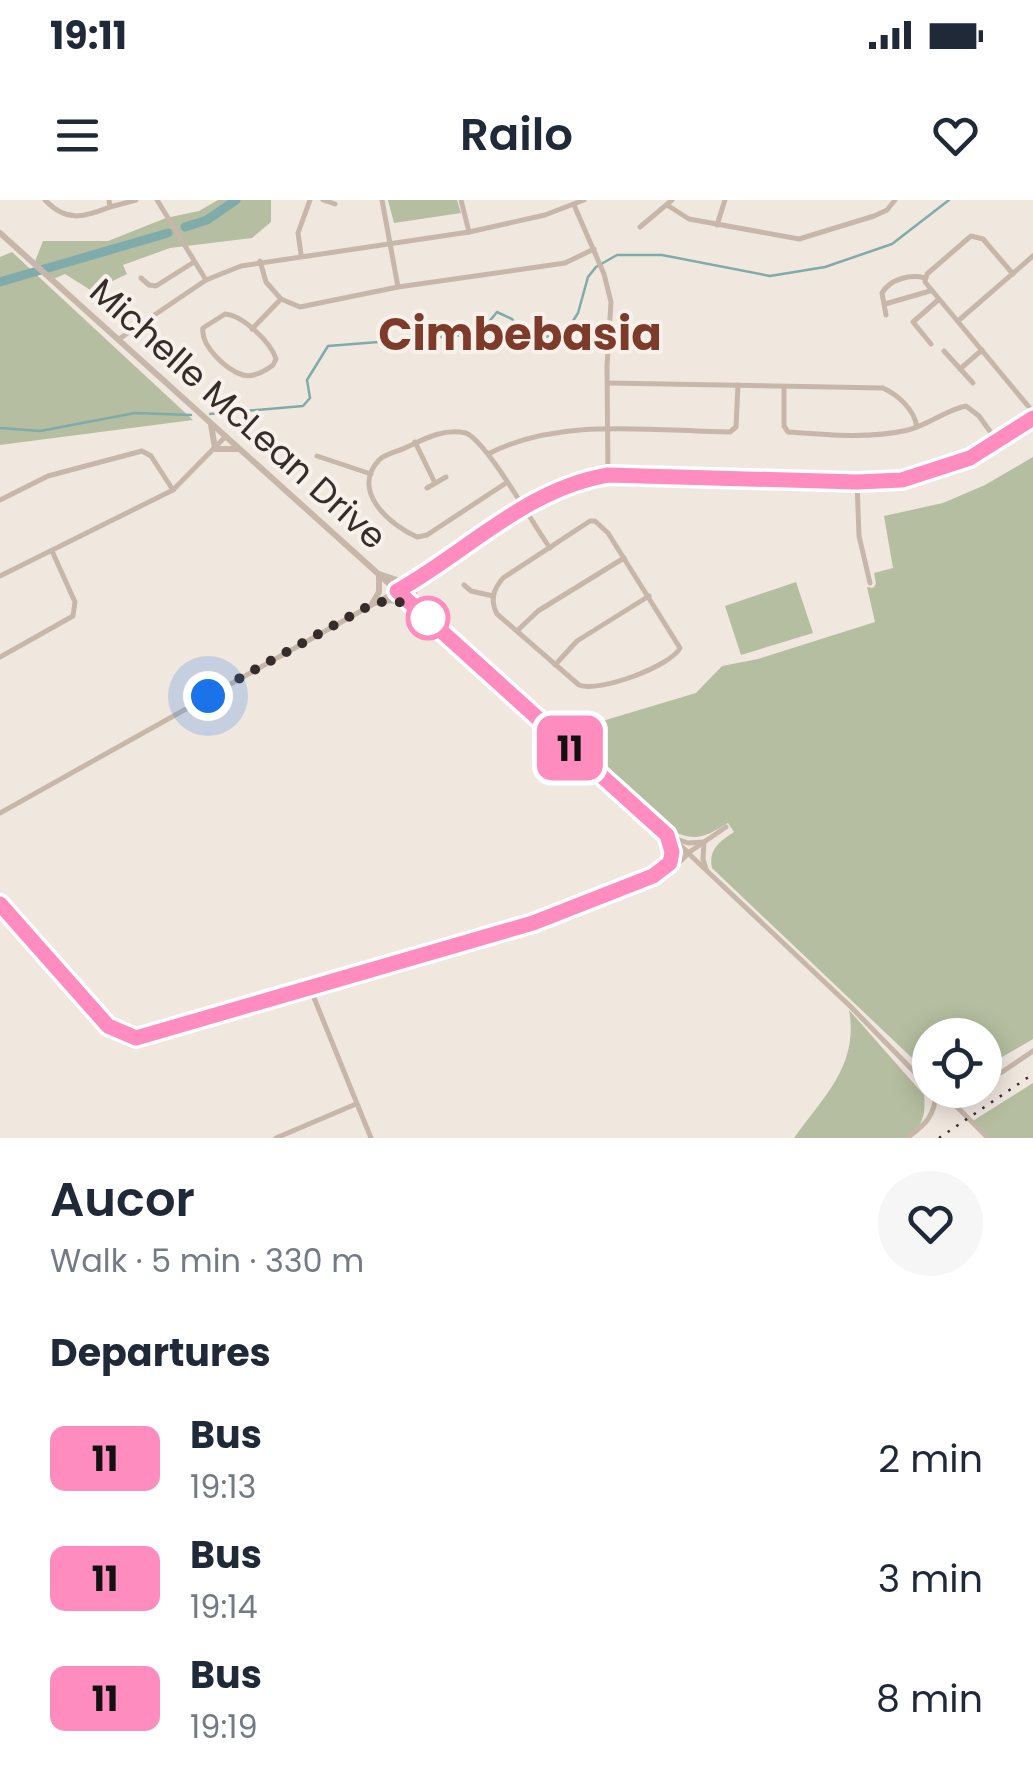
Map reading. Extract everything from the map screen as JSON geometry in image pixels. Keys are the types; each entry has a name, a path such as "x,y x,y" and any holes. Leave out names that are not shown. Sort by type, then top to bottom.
{"street":[{"path":"45,200 60,214 74,218 110,204 136,200"},
{"path":"157,200 206,280"},
{"path":"301,255 298,234 310,200"},
{"path":"323,200 335,204"},
{"path":"382,200 398,287"},
{"path":"462,200 469,232"},
{"path":"118,339 206,280 260,261 469,232 584,200"},
{"path":"717,225 725,200"},
{"path":"640,226 670,203 689,219 803,239 874,216 887,210 895,200"},
{"path":"574,205 594,249 611,302 607,353 608,475"},
{"name":"Michelle McLean Drive","path":"0,230 50,280 688,853"},
{"path":"925,278 960,243 976,236 1012,274"},
{"path":"260,261 266,282 280,298 300,307 398,287 565,263 594,249"},
{"path":"958,321 1033,256"},
{"path":"141,278 156,286 194,262"},
{"path":"886,315 882,293 886,286 912,276 925,278"},
{"path":"0,813 420,578 558,488 608,475 890,482 970,458 1033,415 930,291 925,278"},
{"path":"883,304 930,291"},
{"path":"251,329 280,298"},
{"path":"931,344 913,322 938,300"},
{"path":"224,314 234,314 251,329 273,350 276,359 270,368 252,376 232,369 202,337 204,326 224,314"},
{"path":"960,369 982,350"},
{"path":"944,351 973,383"},
{"path":"608,383 882,388 894,393 910,410 917,427"},
{"path":"490,453 511,442 608,428 730,432 736,427 738,385"},
{"path":"784,386 784,426 788,432 868,434 917,427 966,406 979,416 997,441"},
{"path":"210,422 214,448"},
{"path":"506,484 428,535 417,537 372,501 371,474 385,456 432,435 459,431 472,436 490,453 506,484 550,548"},
{"path":"0,576 173,490 226,436"},
{"path":"415,442 435,483"},
{"path":"214,448 240,450"},
{"path":"0,500 48,476 135,451 151,456 173,490"},
{"path":"317,456 371,474"},
{"path":"427,488 446,476"},
{"path":"857,482 859,536 870,584"},
{"path":"595,521 608,533 680,645 677,655 633,676 594,688 579,685 555,665 497,614 493,596 503,578 550,548 595,521"},
{"path":"0,657 72,616 75,602 52,552"},
{"path":"518,630 538,611 624,558"},
{"path":"372,604 379,592 379,574 400,581 420,578"},
{"path":"417,608 413,595 420,578"},
{"path":"464,585 493,596"},
{"path":"555,665 577,642 649,596"},
{"path":"372,604 392,600 417,608"},
{"path":"0,904 108,1026 136,1038 570,910 678,863 726,828"},
{"path":"667,835 688,843 704,842"},
{"path":"663,870 672,858 667,835"},
{"path":"704,842 707,872"},
{"path":"688,853 912,1068"},
{"path":"310,988 371,1138"},
{"path":"1002,1072 1033,1051"},
{"path":"276,1138 356,1104"},
{"path":"907,1138 930,1120 936,1108"},
{"path":"957,1108 988,1138"}],"green space":[{"path":"218,200 271,200 271,222 252,238 170,248 123,265 127,274 92,291 65,274 51,280 34,264 43,241 108,241 166,218 199,211"},
{"path":"388,200 457,200 461,213 394,223"},
{"path":"12,252 193,420 0,445 0,257"},
{"path":"1033,457 1033,1039 1002,1057 1002,1018 912,1018 912,1058 712,868 714,851 734,832 728,823 702,836 673,831 569,731 696,693 722,666 758,659 875,622 867,587 876,584 874,573 893,568 884,516 943,503 985,485"},
{"path":"796,582 813,633 741,655 725,606"},
{"path":"849,1010 912,1081 912,1108 924,1108 917,1129 907,1138 794,1138 844,1064 851,1030"},
{"path":"1033,1083 1033,1138 988,1138 971,1122 993,1108 1002,1108 1002,1102"}],"waterway":[{"path":"185,227 207,220 236,200"},
{"path":"210,414 303,406 310,398 307,380 328,346 479,334 497,312 512,319 531,342 568,329 578,313 588,277 596,267 617,255 662,255 770,276 825,267 892,244 949,200"},
{"path":"0,282 168,233"},
{"path":"0,428 40,431 135,413 191,415"}],"railway":[{"path":"939,1138 1033,1074"}],"bus line":[{"name":"11","path":"0,904 108,1026 136,1038 533,923 653,876 670,863 672,852 667,835 397,591 541,496 586,479 608,475 890,482 970,458 1033,418"}],"district":[{"name":"Cimbebasia","path":"520,334"}],"route":[{"path":"208,696 372,604 392,600 406,603 428,618"}]}
